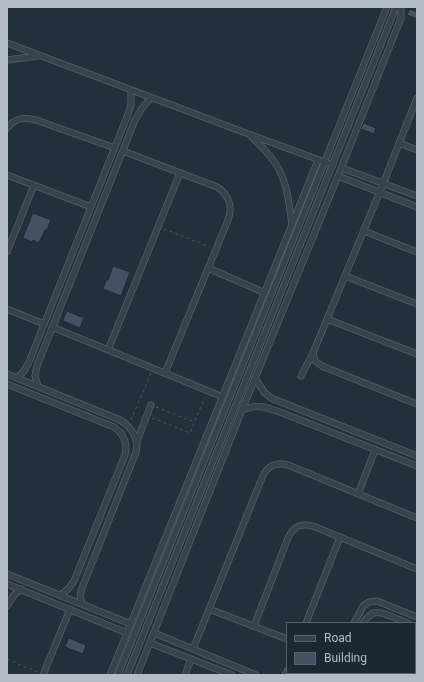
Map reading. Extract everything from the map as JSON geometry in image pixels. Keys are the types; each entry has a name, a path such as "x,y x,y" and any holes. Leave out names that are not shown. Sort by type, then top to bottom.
{"street":[{"path":"110,675 292,225 387,7"},
{"path":"127,675 396,7"},
{"path":"137,675 242,410 342,168 401,18 401,7"},
{"path":"7,43 333,165"},
{"path":"7,60 40,56"},
{"path":"17,378 27,366 115,148 129,111 131,90"},
{"path":"38,386 36,380 36,370 52,327 138,114 151,98"},
{"path":"301,376 313,353 384,184 417,98"},
{"path":"7,128 17,120 29,118 115,148"},
{"path":"251,135 273,160 280,172 287,192 292,225"},
{"path":"399,143 417,150"},
{"path":"123,151 217,187 228,198 230,206 230,216 165,373"},
{"path":"118,675 257,329 321,161"},
{"path":"342,168 417,196"},
{"path":"108,350 180,173"},
{"path":"7,175 91,207"},
{"path":"338,176 417,207"},
{"path":"7,252 34,185"},
{"path":"364,231 417,252"},
{"path":"208,268 265,293"},
{"path":"345,276 417,304"},
{"path":"7,309 44,324"},
{"path":"327,319 417,354"},
{"path":"251,326 257,329"},
{"path":"52,327 223,397"},
{"path":"313,353 315,361 322,366 417,404"},
{"path":"27,366 31,370 36,370"},
{"path":"7,374 118,419 129,426 137,441"},
{"path":"255,378 260,388 271,398 417,456"},
{"path":"7,384 114,427 120,432 126,442 125,455 72,585 61,595"},
{"path":"82,604 82,588 136,452 137,441 152,405"},
{"path":"285,414 287,405"},
{"path":"242,410 255,406 263,406 417,466"},
{"path":"358,494 375,450"},
{"path":"193,649 265,471 272,466 280,463 288,465 417,518"},
{"path":"254,626 291,531 297,526 305,524 313,526 417,569"},
{"path":"306,622 340,537"},
{"path":"7,574 131,624"},
{"path":"7,584 127,633"},
{"path":"72,585 76,588 82,588"},
{"path":"7,606 9,598 21,589"},
{"path":"355,622 363,606 369,602 377,602 417,617"},
{"path":"43,675 70,609"},
{"path":"209,609 286,639"},
{"path":"364,622 367,616 373,612 380,612 405,622"},
{"path":"154,633 256,675"},
{"path":"150,642 232,675"},
{"path":"184,675 192,659"}],"path":[{"path":"158,227 216,249"},
{"path":"129,426 153,368"},
{"path":"147,416 190,434 208,391"},
{"path":"152,405 195,422"},
{"path":"7,659 43,675"}],"building":[{"path":"410,9 417,12 417,19 407,15"},
{"path":"364,123 376,128 374,134 361,129"},
{"path":"33,213 51,220 39,243 23,238"},
{"path":"113,266 130,272 121,296 103,289"},
{"path":"67,311 84,318 80,328 63,321"},
{"path":"69,638 86,645 83,654 65,647"}]}
